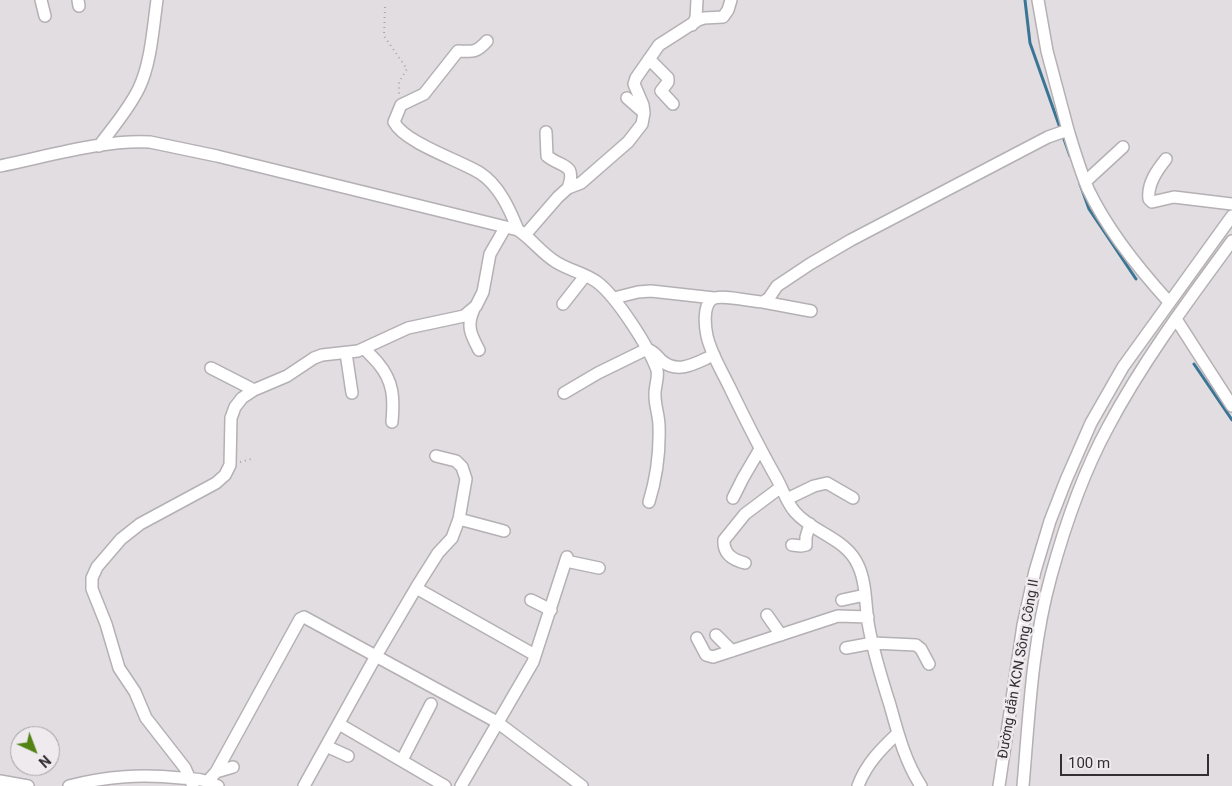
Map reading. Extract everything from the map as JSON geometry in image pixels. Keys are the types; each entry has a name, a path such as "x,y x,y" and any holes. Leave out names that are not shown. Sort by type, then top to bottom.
{"street":[{"path":"41,0 45,16"},
{"path":"99,146 132,102 140,86 146,69 158,0"},
{"path":"692,25 696,18 697,0"},
{"path":"522,232 568,188 585,179 628,142 642,124 643,105 634,84 636,78 659,45 704,18 723,17 728,10 731,0"},
{"path":"1038,0 1047,51 1066,131 1085,182 1123,248 1169,302"},
{"path":"487,41 480,49 472,52 458,51 424,94 401,105 394,122 396,126 414,139 481,173 491,182 501,196 522,232 546,256 595,281 614,298 647,349 658,376 654,397 659,424 659,454 657,476 649,502"},
{"path":"649,59 668,78 668,82 661,91 673,104"},
{"path":"627,98 644,113"},
{"path":"763,302 769,298 777,286 851,240 1048,137 1066,131"},
{"path":"546,132 548,156 568,167 570,171 568,188"},
{"path":"0,166 99,146 150,142 218,156 522,232"},
{"path":"1085,182 1123,147"},
{"path":"1166,158 1158,168 1149,188 1149,199 1152,202 1174,197 1232,204"},
{"name":"Đường dẫn KCN Sông Công II","path":"999,786 1023,625 1035,571 1050,521 1091,423 1123,367 1232,216"},
{"path":"478,350 469,322 483,292 490,254 505,228"},
{"name":"Đường dẫn KCN Sông Công II","path":"1023,786 1031,694 1040,628 1051,576 1066,525 1080,487 1107,428 1136,378 1232,241"},
{"path":"563,304 585,276"},
{"path":"614,298 650,291 763,302 811,311"},
{"path":"714,298 709,301 705,326 714,355 760,449 794,512 842,545 851,553 858,564 863,579 873,643 898,733 909,766 921,786"},
{"path":"192,783 146,718 135,692 119,668 106,624 92,589 92,578 97,567 120,539 140,524 216,483 225,475 230,465 231,418 235,407 242,398 254,390 287,376 314,358 322,355 365,349 392,334 408,328 464,316 476,306"},
{"path":"1176,319 1232,406"},
{"path":"365,349 390,378 393,393 392,422"},
{"path":"564,393 647,349 652,350 663,362 678,368 688,367 714,355"},
{"path":"346,353 352,393"},
{"path":"211,368 254,390"},
{"path":"733,498 742,478 760,449"},
{"path":"304,786 416,588 438,553 452,538 459,519 466,479 464,471 456,461 436,456"},
{"path":"787,498 814,486 827,483 853,498"},
{"path":"745,563 733,560 724,548 724,540 745,514 781,487"},
{"path":"459,519 504,531"},
{"path":"1050,521 1066,525"},
{"path":"792,545 801,546 806,544 810,524"},
{"path":"464,785 522,682 535,655 567,559 599,568"},
{"path":"416,588 535,655"},
{"path":"842,600 865,595"},
{"path":"531,600 551,610"},
{"path":"766,614 781,634"},
{"path":"697,638 704,652 709,657 838,616 868,617"},
{"path":"214,780 304,617 498,722 582,786"},
{"path":"716,635 732,651"},
{"path":"846,648 873,643 916,645 921,649 929,664"},
{"path":"402,760 431,704"},
{"path":"339,724 445,786"},
{"path":"858,786 861,777 874,757 898,733"},
{"path":"326,746 348,756"},
{"path":"77,785 146,775 192,783 214,780 233,767"},
{"path":"0,781 28,786"}],"path":[{"path":"385,7 384,36 407,69 399,82 401,105"}],"waterway":[{"path":"1025,0 1030,43 1070,156"},
{"path":"1080,184 1089,209 1136,279"},
{"path":"1194,364 1232,420"}]}
